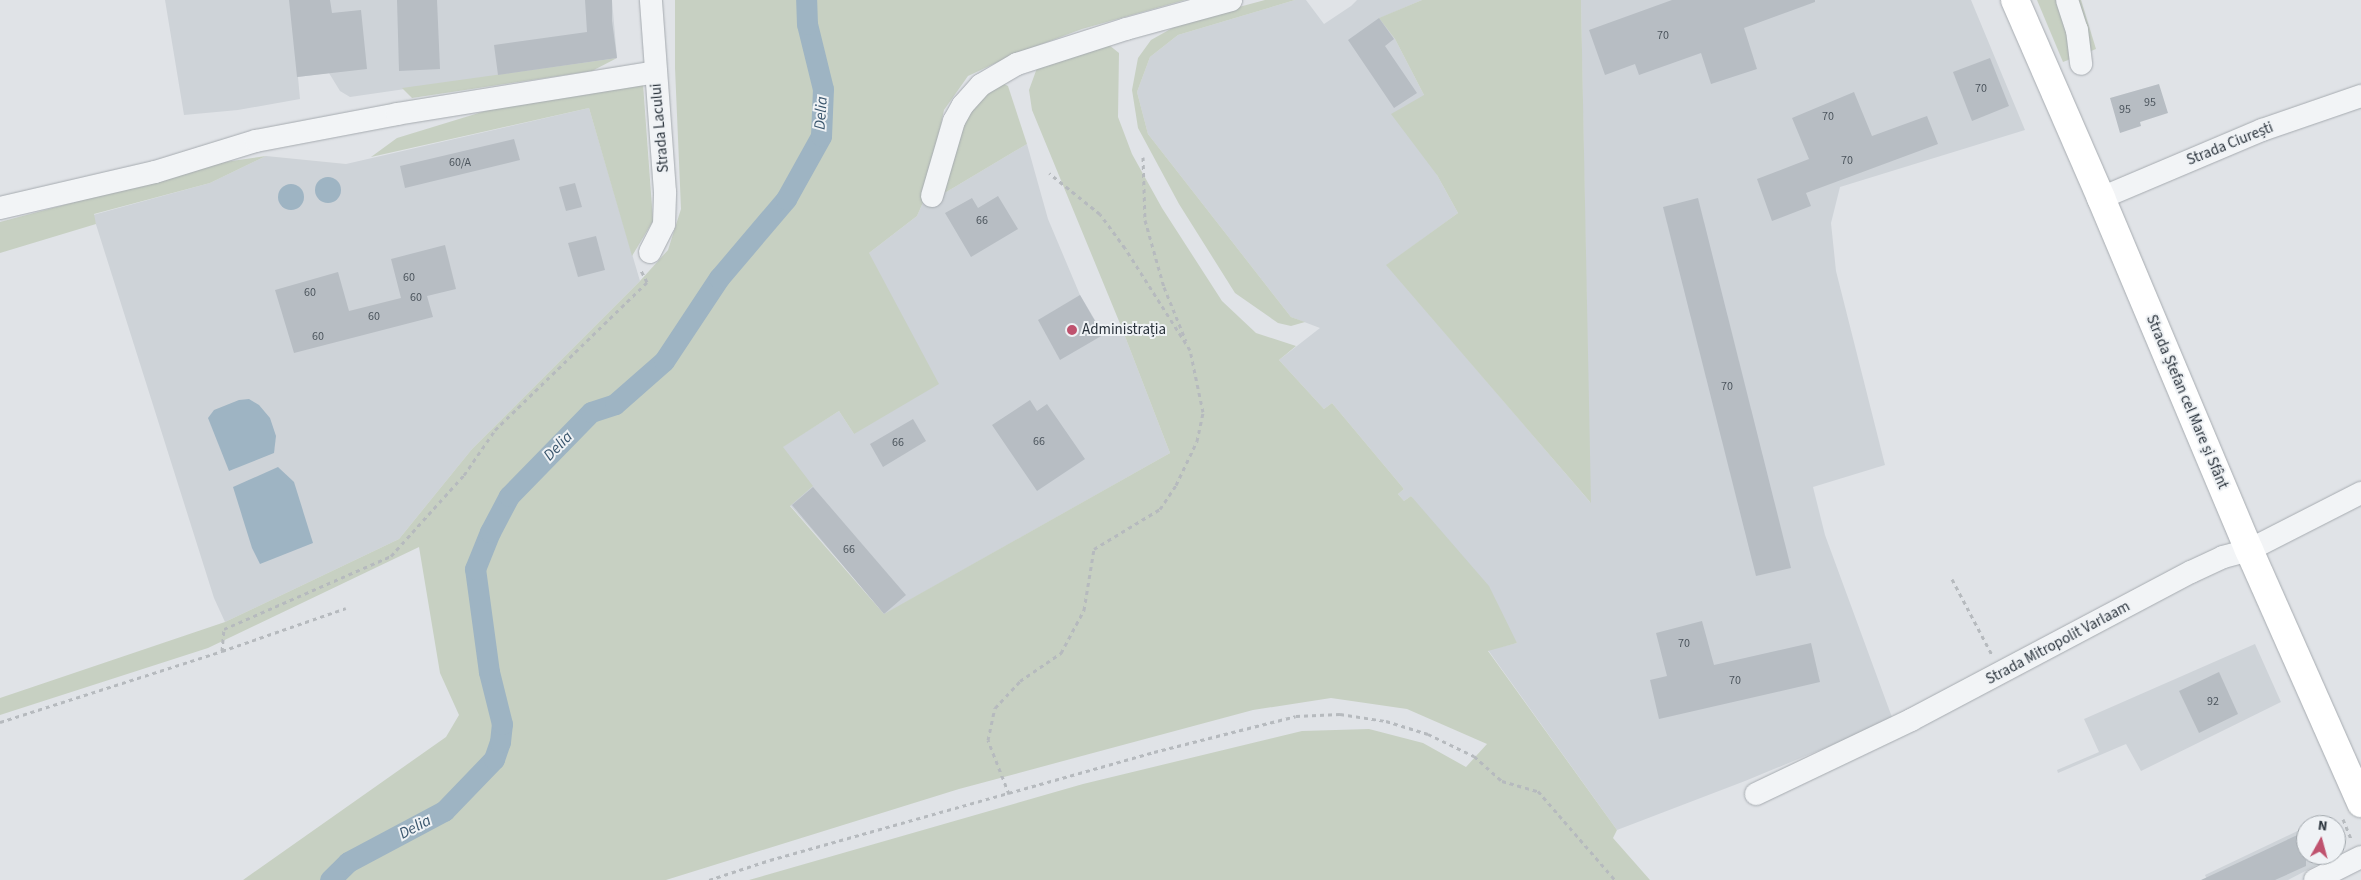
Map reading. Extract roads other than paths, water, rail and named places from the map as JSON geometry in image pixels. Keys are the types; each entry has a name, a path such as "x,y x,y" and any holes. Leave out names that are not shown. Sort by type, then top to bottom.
{"main road":[{"name":"Strada Ștefan cel Mare și Sfânt","path":"2015,0 2101,198 2249,550 2361,803"}],"street":[{"name":"Strada Lacului","path":"644,257 664,224 666,192 651,0"},
{"path":"932,196 954,121 963,105 981,85 1017,64 1126,29 1231,0"},
{"path":"2048,76 2089,62 2067,0"},
{"path":"0,208 155,172 256,141 397,114 656,72"},
{"name":"Strada Ciurești","path":"2101,198 2262,130 2361,96"},
{"name":"Strada Mitropolit Varlaam","path":"1756,794 1911,720 2191,572 2223,557 2249,550 2361,493"},
{"path":"2315,880 2361,857"}],"water":[{"path":"328,177 337,181 341,190 337,199 328,203 319,199 315,190 319,181"},
{"path":"291,184 300,188 304,197 300,206 291,210 282,206 278,197 282,188"},
{"path":"249,399 259,405 270,418 276,436 274,453 229,471 208,418 214,410 239,400"},
{"path":"278,467 294,482 313,543 260,564 252,548 233,487"}],"waterway":[{"name":"Delia","path":"330,880 348,862 444,811 494,759 500,742 502,724 489,672 475,569 490,532 509,496 591,412 615,404 664,361 719,278 786,199 821,136 823,89 807,24 806,0"}],"place":[{"name":"Administrația","path":"1072,330"}]}
